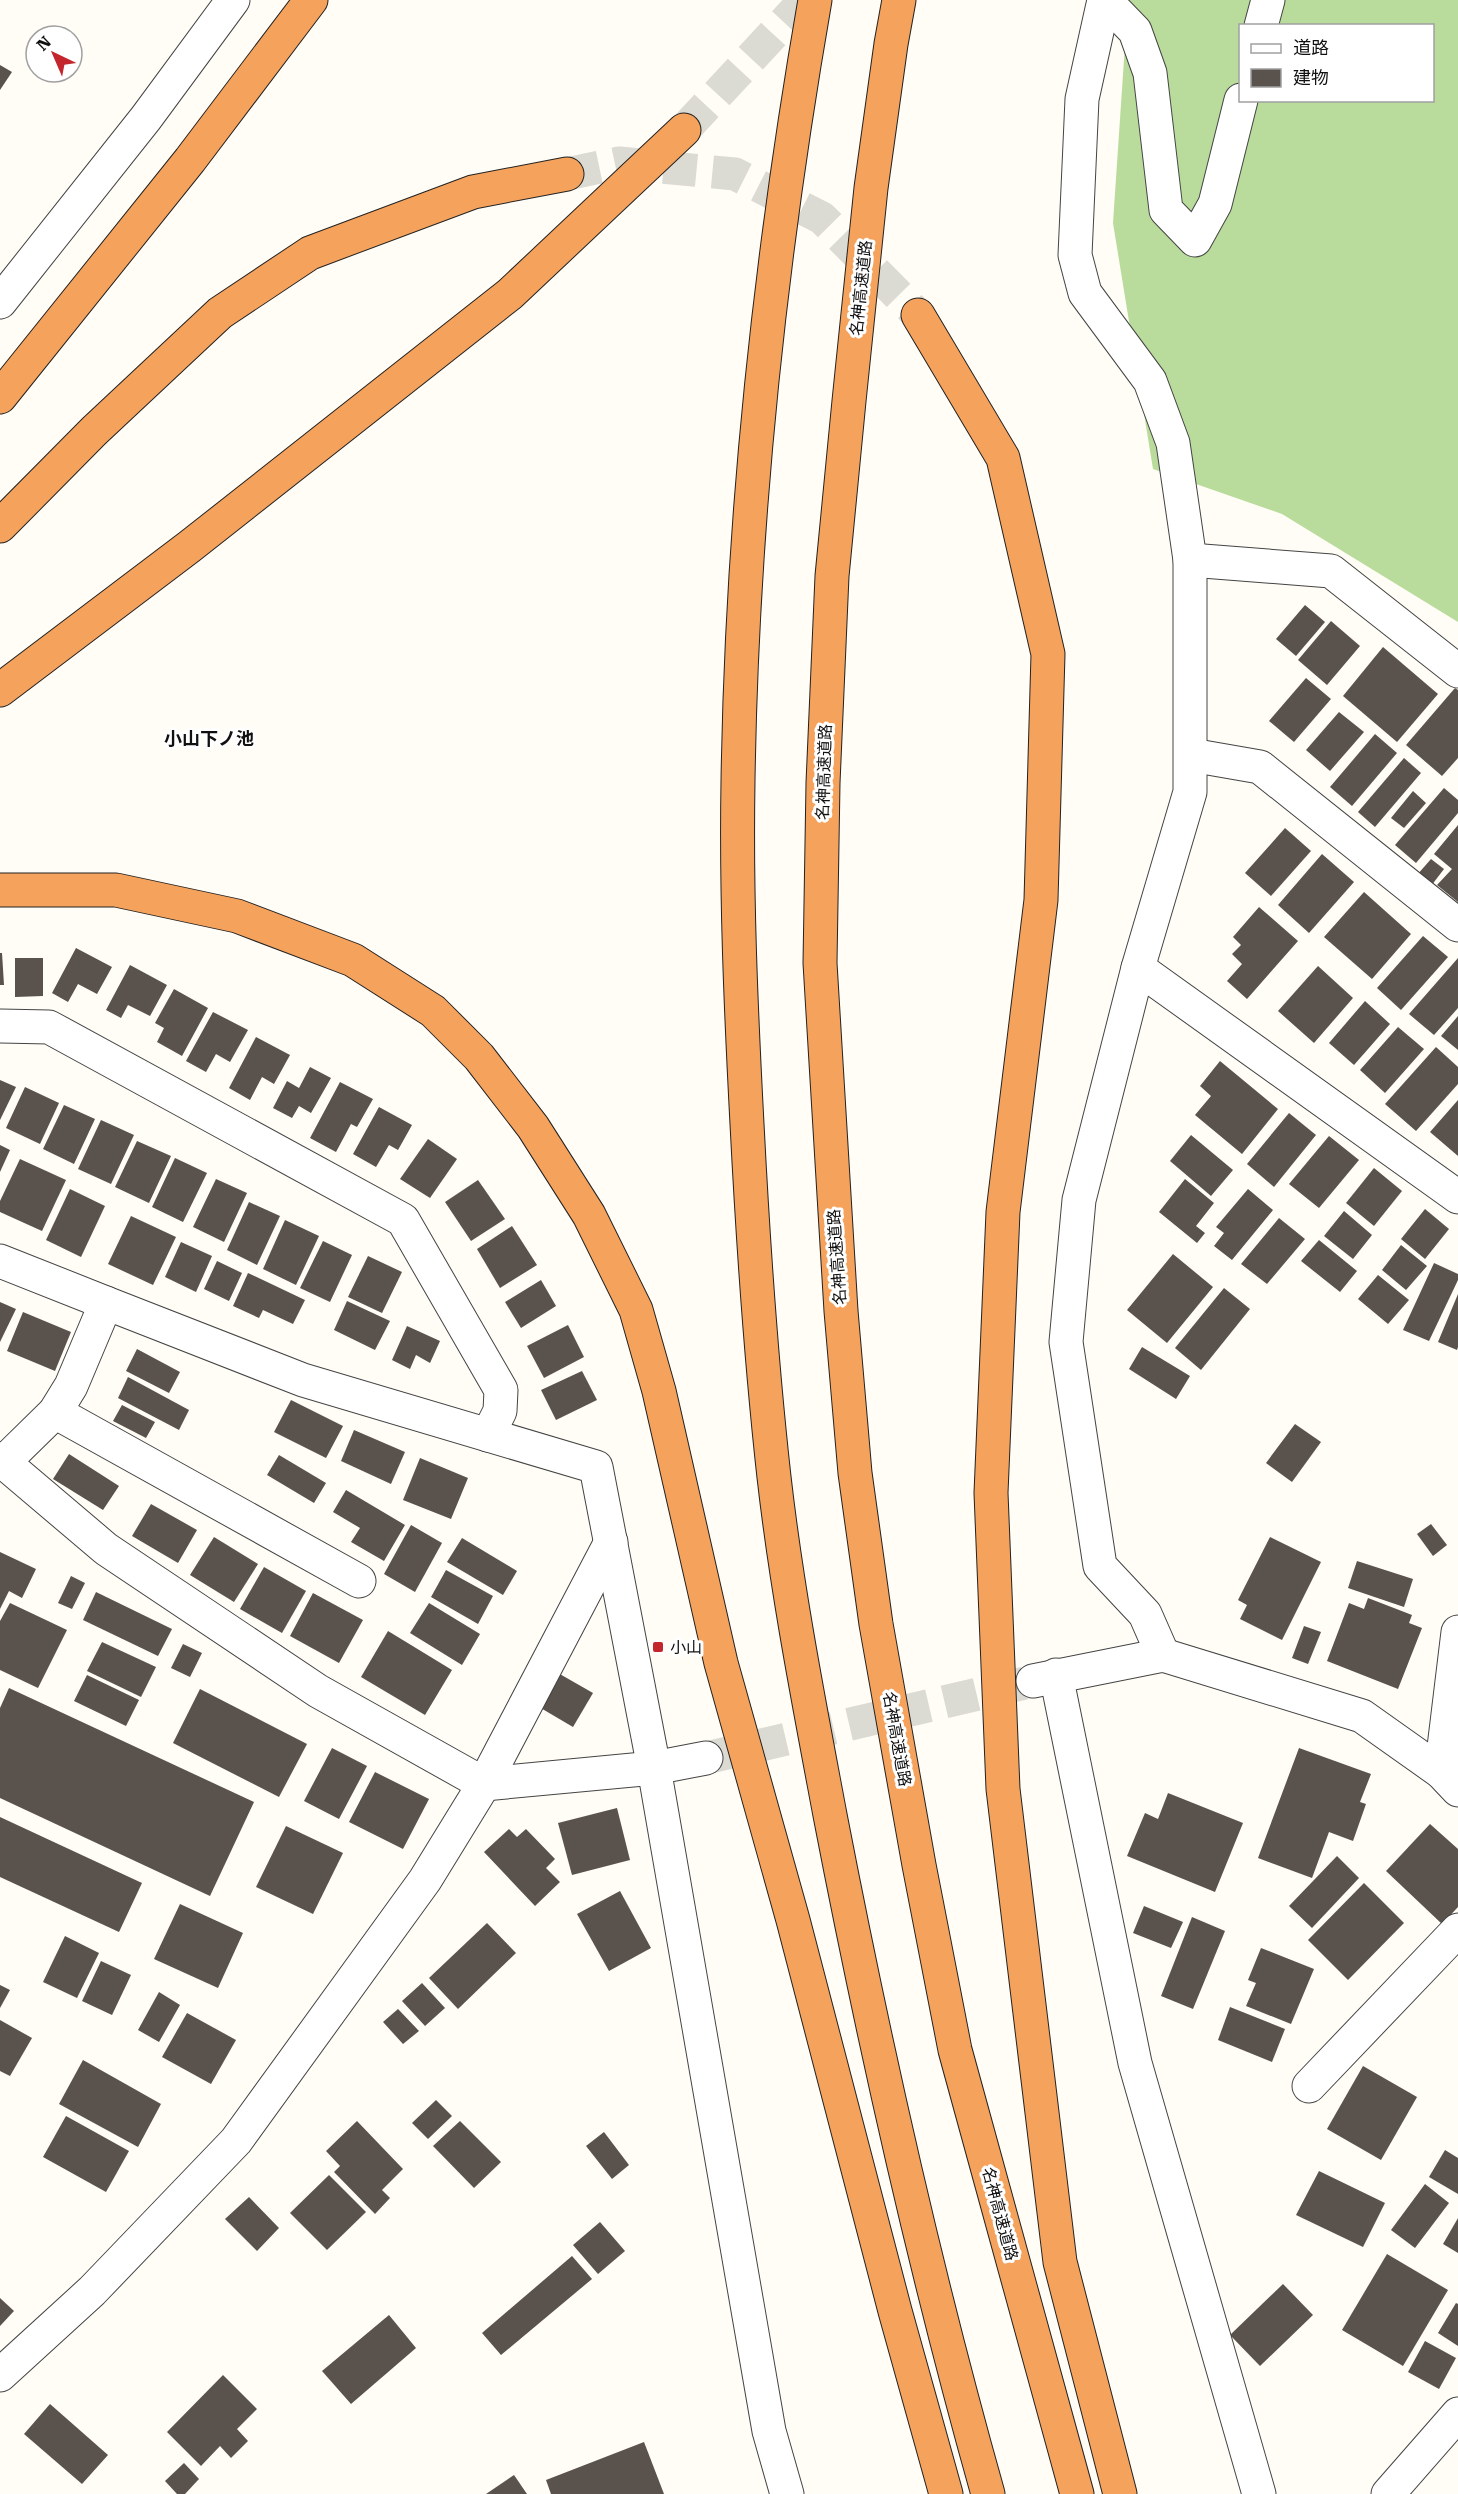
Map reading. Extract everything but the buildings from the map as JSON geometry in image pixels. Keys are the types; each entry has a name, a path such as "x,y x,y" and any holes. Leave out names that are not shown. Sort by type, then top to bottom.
{"highway":[{"path":"0,397 190,160 311,0"},
{"path":"815,0 776,249 763,363 746,567 738,780 739,966 756,1300 775,1483 804,1673 857,1954 951,2361 988,2494"},
{"name":"名神高速道路","path":"899,0 871,188 849,401 832,576 823,772 820,963 841,1311 855,1473 876,1624 955,2050 1077,2494"},
{"path":"0,690 189,547 510,294 684,130"},
{"path":"0,526 94,431 220,312 310,253 473,192 567,174"},
{"path":"918,315 1003,458 1048,654 1041,900 1003,1212 992,1504 1003,1789 1060,2262 1120,2494"},
{"path":"0,890 116,891 237,916 354,960 433,1011 479,1057 533,1127 589,1215 636,1310 659,1391 721,1663 793,1920 895,2311 946,2494"}],"street":[{"path":"0,302 146,118 233,0"},
{"path":"1104,0 1135,31 1150,73 1166,210 1195,240 1215,204 1240,102"},
{"path":"1104,0 1082,99 1075,255 1085,293 1149,381 1173,442 1190,560 1190,792 1138,968 1079,1200 1066,1342 1100,1566 1145,1614 1163,1655"},
{"path":"1262,24 1268,0"},
{"path":"1190,560 1331,572 1458,671"},
{"path":"1191,755 1260,767 1458,925"},
{"path":"1138,968 1458,1197"},
{"path":"0,1026 49,1028 403,1220 501,1390 500,1411 488,1435"},
{"path":"0,1261 303,1380 596,1467 654,1768 769,2431 787,2494"},
{"path":"106,1303 71,1386 55,1412 2,1460 106,1549 318,1691 484,1784 654,1768 706,1758"},
{"path":"55,1412 359,1581"},
{"path":"0,2375 92,2291 236,2140 425,1880 484,1784 611,1542"},
{"path":"1449,1781 1458,1632"},
{"path":"1259,2494 1135,2063 1045,1678 1163,1655 1362,1716 1449,1781"},
{"path":"1310,2086 1458,1930"},
{"path":"1388,2494 1458,2414"}],"green space":[{"path":"1128,0 1458,0 1458,622 1282,514 1153,469 1113,223"}],"tunnel":[{"path":"684,130 805,0"},
{"path":"567,174 619,163 735,174 822,218 918,315"},
{"path":"706,1758 1025,1683"}],"place":[{"name":"小山","path":"658,1647"}],"district":[{"name":"小山下ノ池","path":"209,738"}]}
